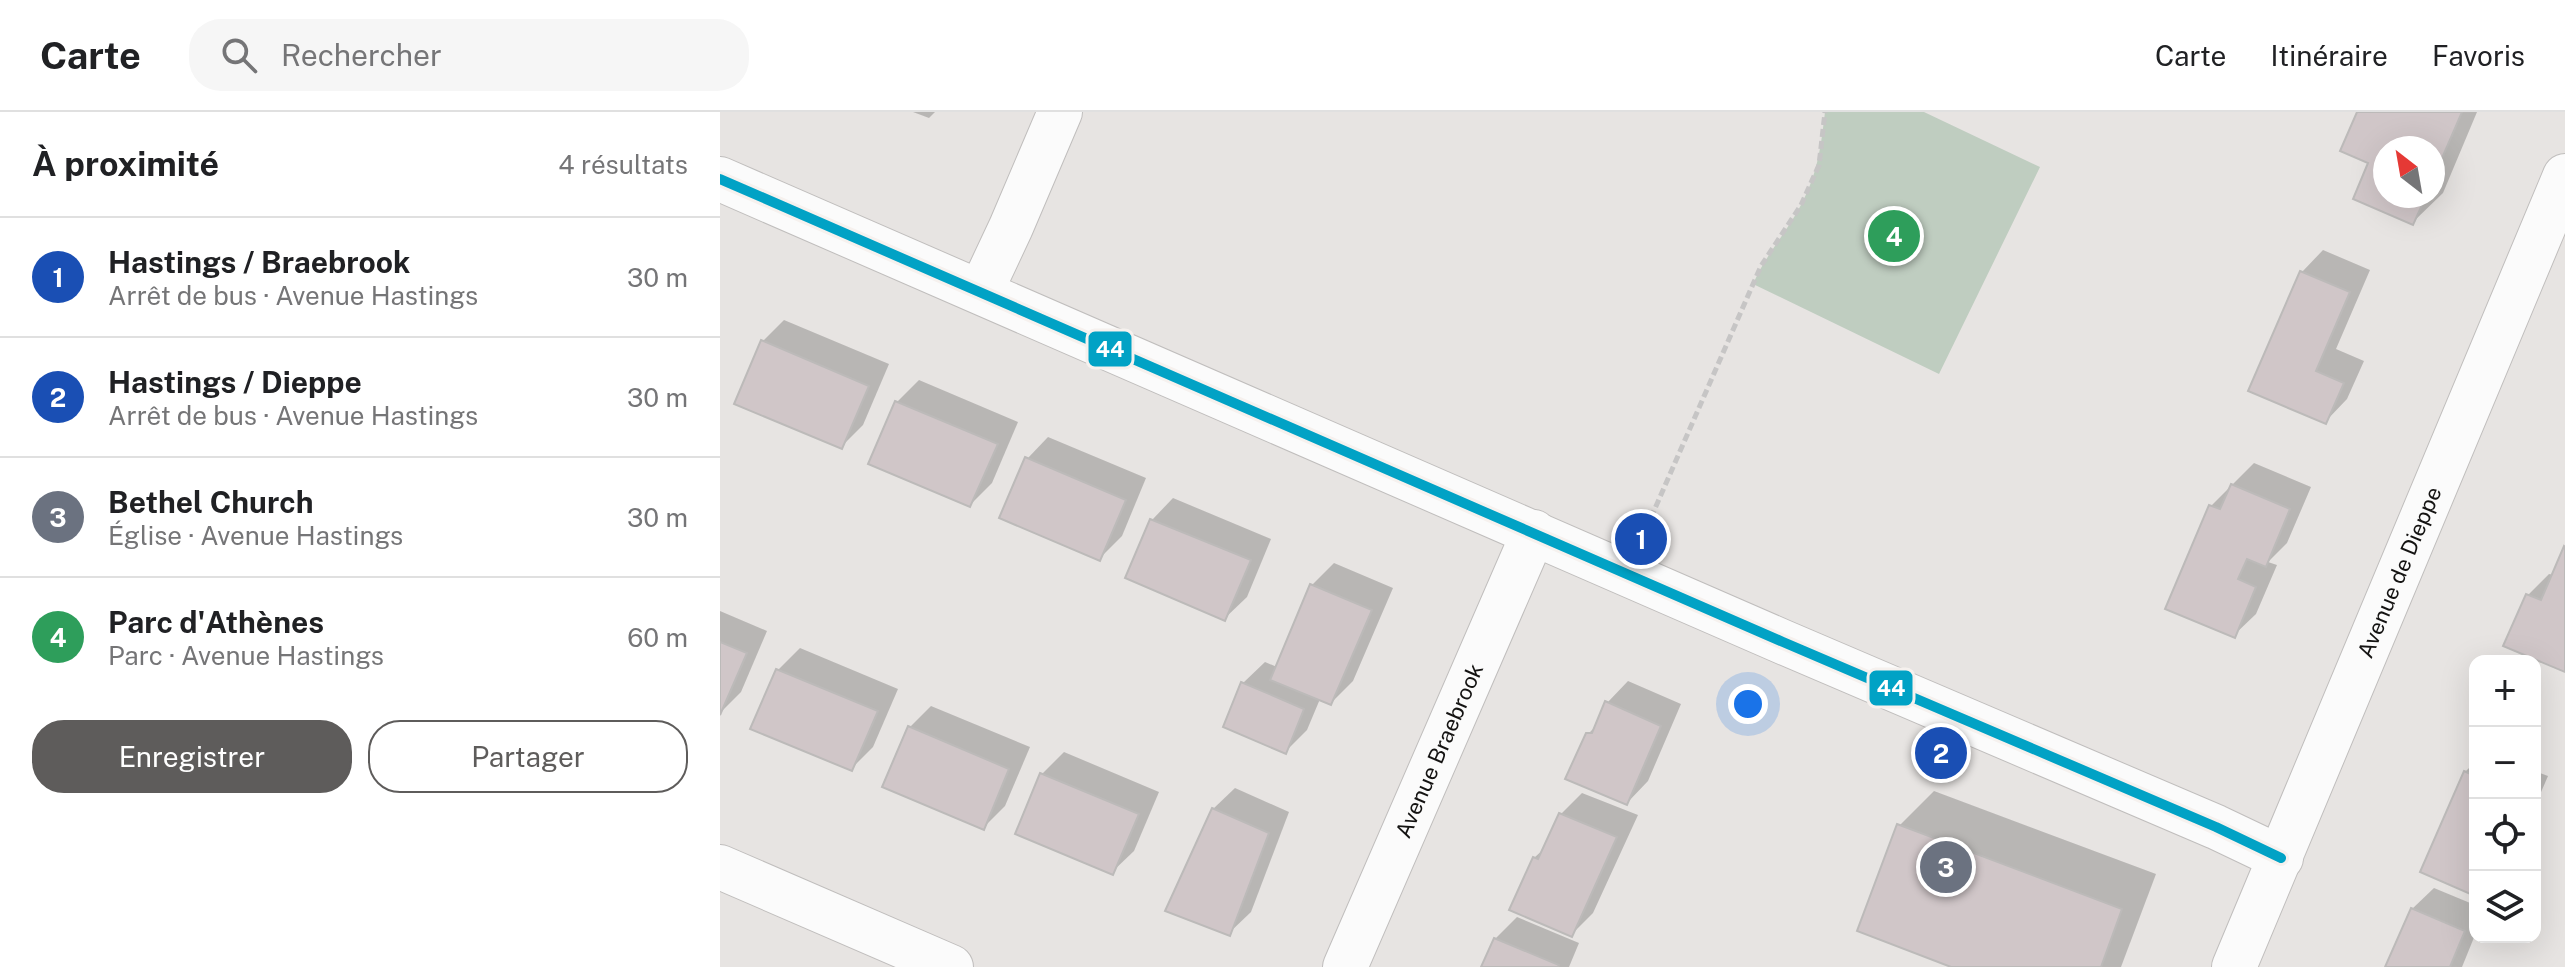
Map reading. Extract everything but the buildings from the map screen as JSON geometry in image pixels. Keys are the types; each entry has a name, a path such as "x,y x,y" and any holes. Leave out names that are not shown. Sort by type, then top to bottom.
{"street":[{"path":"981,291 1060,112"},
{"name":"Avenue de Dieppe","path":"2234,967 2565,176"},
{"path":"720,179 2216,827 2281,858"},
{"name":"Avenue Braebrook","path":"1345,967 1534,532"},
{"path":"720,867 951,967"}],"path":[{"path":"1644,534 1761,266 1801,205 1819,165 1825,112"}],"green space":[{"path":"1825,112 1924,112 2040,167 1939,374 1753,284 1807,192 1818,159"}],"transit line":[{"name":"44","path":"720,179 2216,827 2281,858"}],"place":[{"name":"Parc d'Athènes","path":"1894,236"},
{"name":"Hastings / Braebrook","path":"1641,539"},
{"name":"Hastings / Dieppe","path":"1941,753"},
{"name":"Bethel Church","path":"1946,867"}]}
